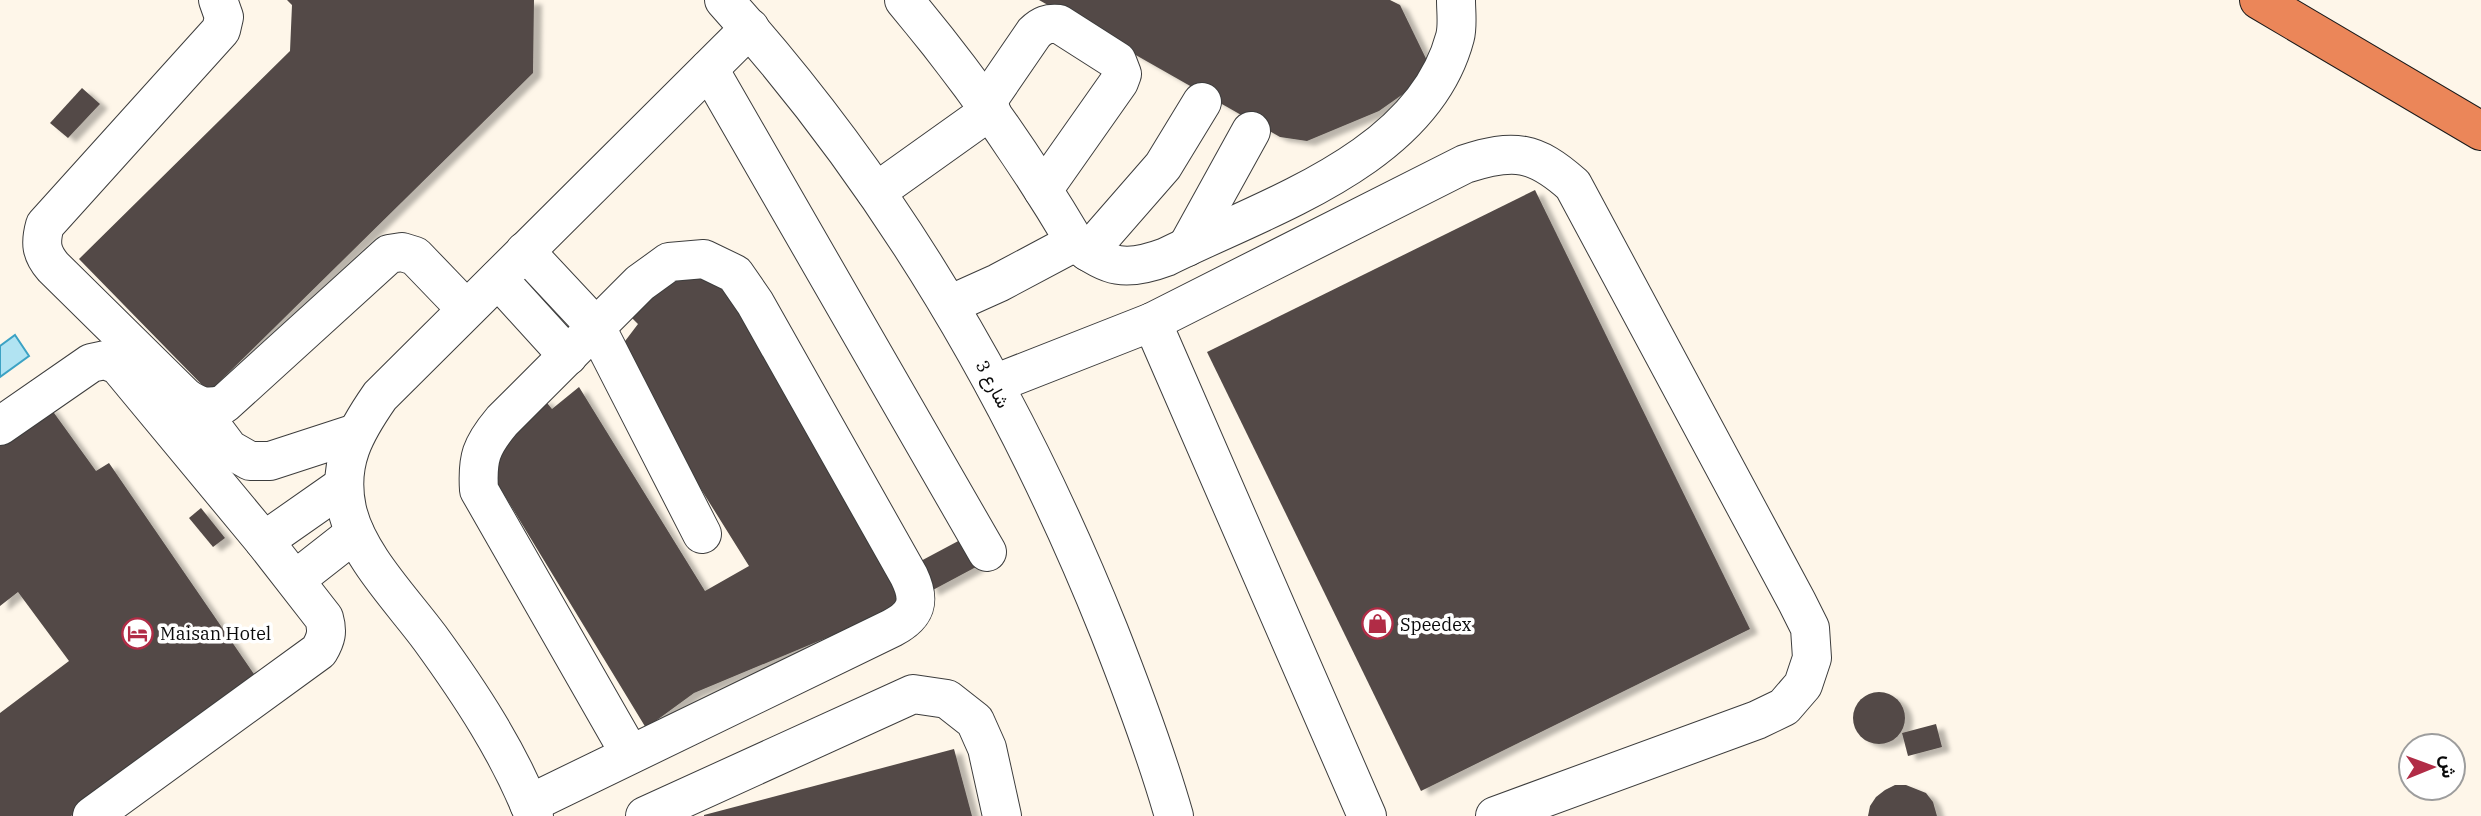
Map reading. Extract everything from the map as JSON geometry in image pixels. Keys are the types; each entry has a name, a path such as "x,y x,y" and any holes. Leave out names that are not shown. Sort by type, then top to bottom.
{"highway":[{"path":"2259,0 2481,131"}],"street":[{"path":"218,0 224,17 221,30 46,225 41,240 44,255 53,267 196,405 229,449 250,461 270,461 356,433"},
{"name":"شارع 3","path":"724,0 819,114 876,192 949,305 994,384 1045,484 1091,587 1133,691 1174,816"},
{"path":"904,0 988,106 1081,247 1094,258 1117,266 1142,266 1304,193 1334,176 1389,136 1423,100 1444,70 1456,34 1456,0"},
{"path":"876,192 988,106 1034,33 1041,26 1050,23 1059,24 1117,61 1122,74 1043,190"},
{"path":"630,754 480,490 477,465 485,440 640,283 669,262 704,259 735,275 755,303 916,590 916,606 907,620 630,754 531,810 498,741 465,687 387,583 355,533 347,510 344,485 347,455 356,433 380,396 750,28"},
{"path":"709,69 987,552"},
{"path":"949,305 1081,247 1163,166 1202,102"},
{"path":"1187,247 1251,131"},
{"path":"994,384 1152,322 1465,164 1494,154 1523,155 1551,166 1573,185 1810,628 1812,658 1803,685 1784,707 1757,720 1495,816"},
{"path":"526,251 596,327 702,534"},
{"path":"196,405 210,408 224,404 389,254 402,252 415,256 466,309"},
{"path":"498,279 568,356"},
{"path":"1152,322 1367,816"},
{"path":"0,426 91,363 105,360 118,365 295,580 324,618 327,630 319,651 92,816"},
{"path":"264,541 344,485"},
{"path":"295,580 355,533"},
{"path":"645,816 913,694 947,699 975,721 987,748 1002,816"}],"water":[{"path":"15,335 29,356 0,377 0,346"}],"building":[{"path":"287,0 534,0 533,73 209,392 79,259 290,51 292,5"},
{"path":"1039,0 1390,0 1400,5 1433,73 1379,111 1307,141 1280,137"},
{"path":"82,88 100,104 68,138 50,123"},
{"path":"1535,190 1750,629 1421,791 1207,352"},
{"path":"668,270 716,275 915,601 694,693 646,728 483,460 543,398 552,409 579,387 705,591 749,566 616,353 638,324 627,313"},
{"name":"Maisan Hotel","path":"49,406 96,471 109,463 256,677 71,816 0,816 0,713 69,661 18,592 0,606 0,443"},
{"path":"201,508 225,538 213,547 189,518"},
{"path":"962,539 976,567 931,591 917,563"},
{"path":"1879,692 1898,699 1905,718 1898,737 1879,744 1860,737 1853,718 1860,699"},
{"path":"1936,724 1942,747 1908,756 1902,733"},
{"path":"954,749 972,816 704,816 704,815"},
{"path":"1895,785 1906,785 1926,793 1933,802 1937,816 1868,816 1876,797"}],"place":[{"name":"Speedex","path":"1377,624"},
{"name":"Maisan Hotel","path":"137,633"}]}
